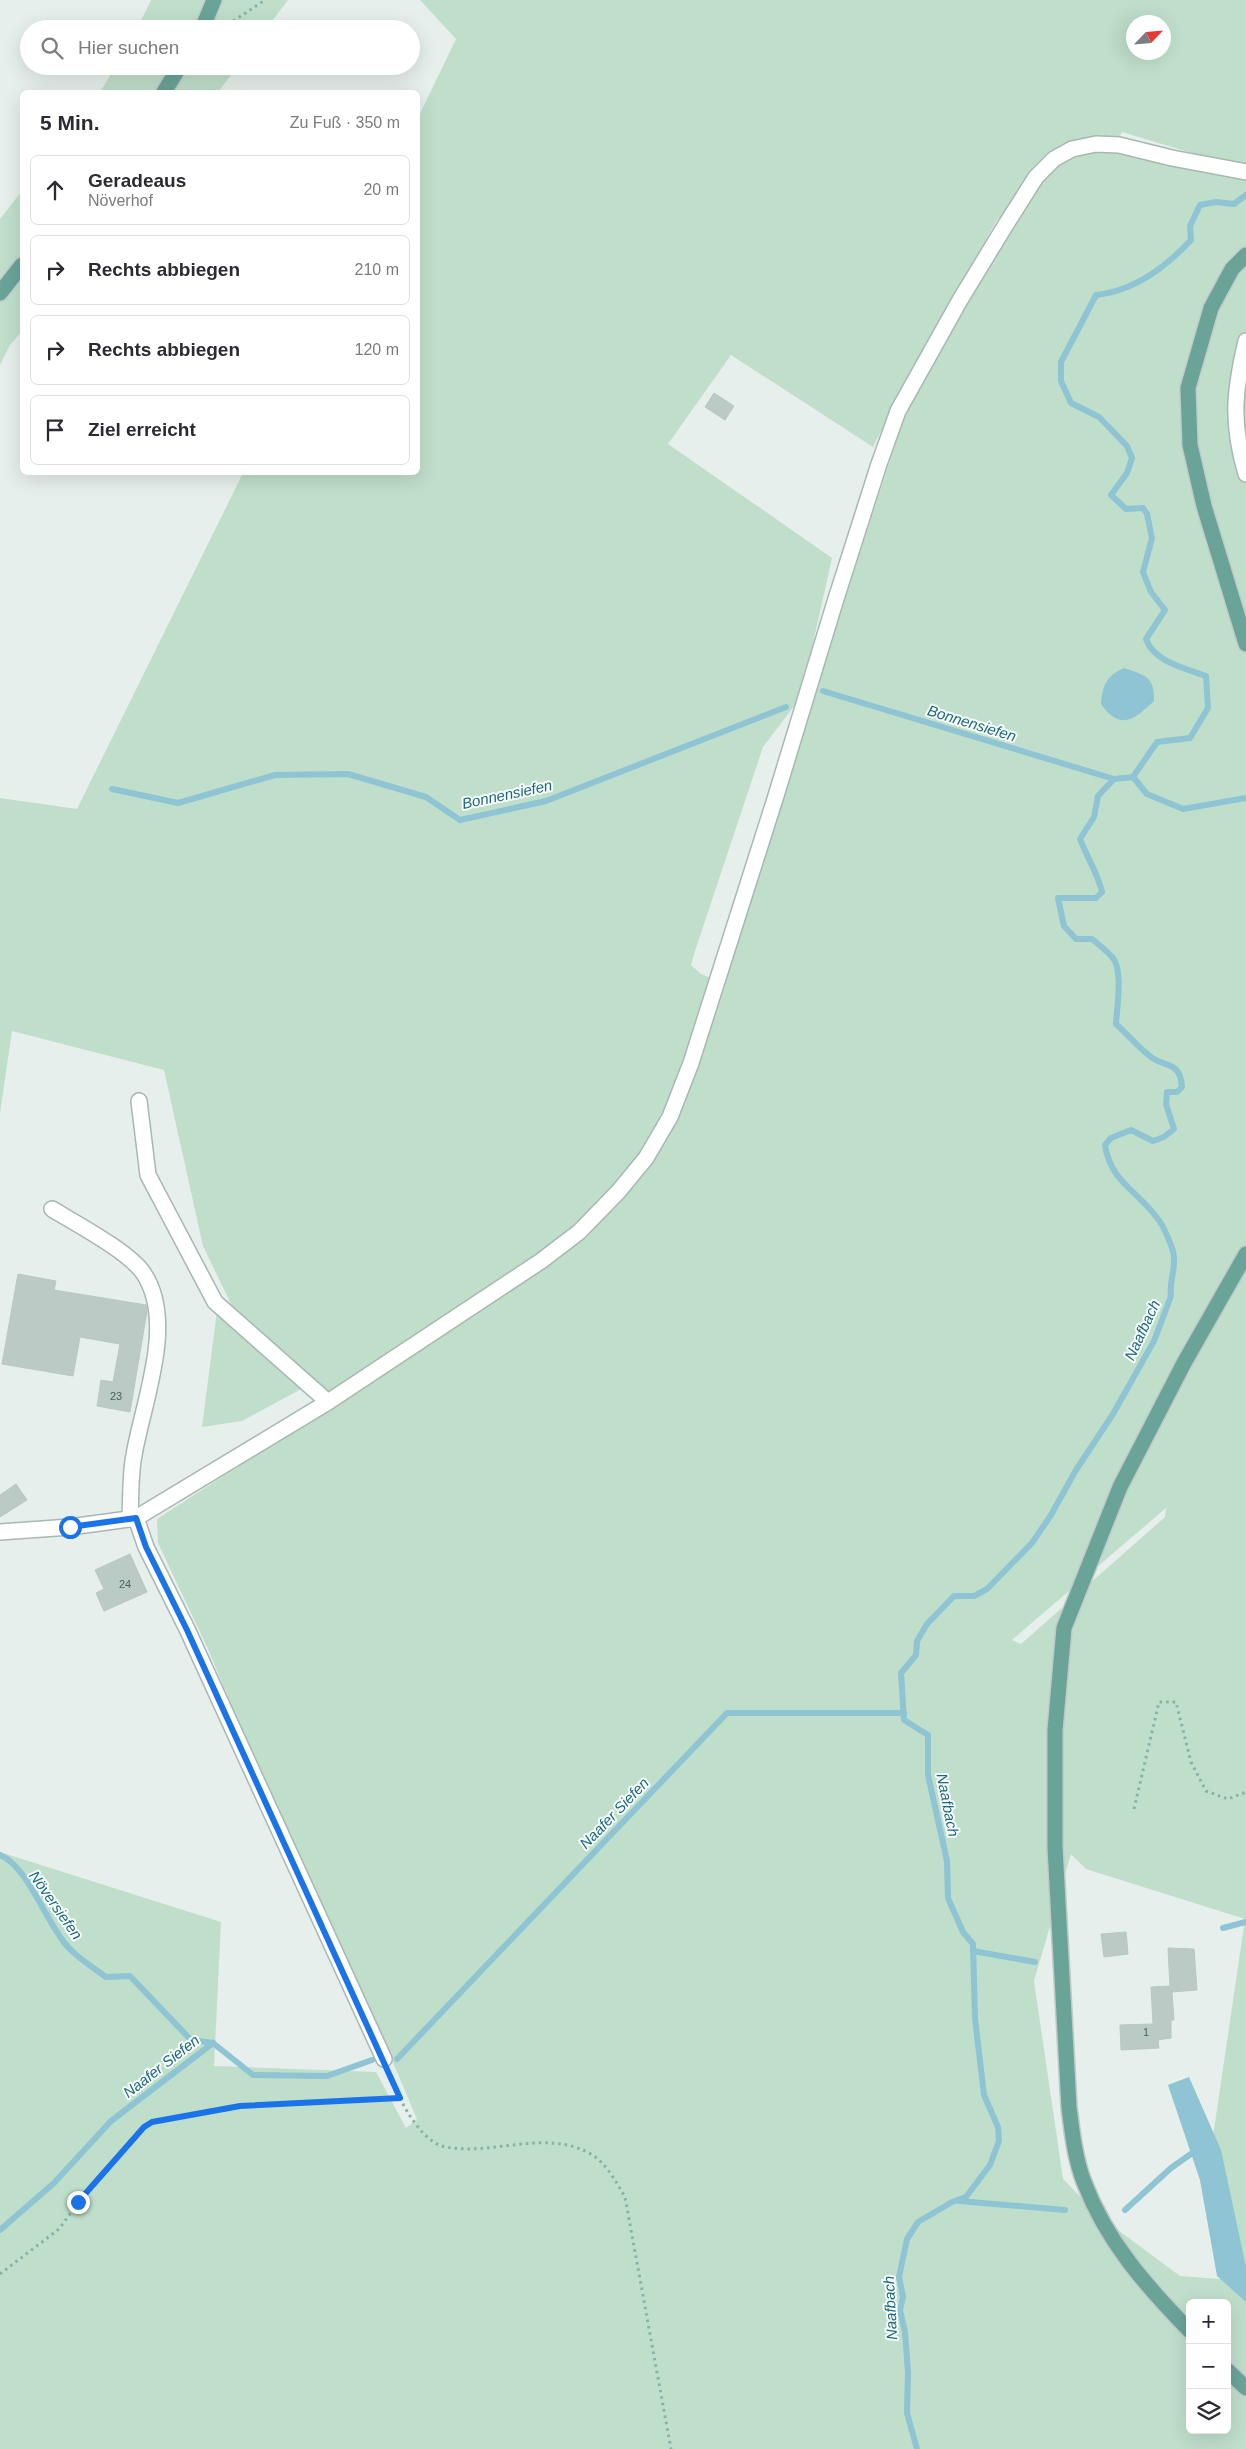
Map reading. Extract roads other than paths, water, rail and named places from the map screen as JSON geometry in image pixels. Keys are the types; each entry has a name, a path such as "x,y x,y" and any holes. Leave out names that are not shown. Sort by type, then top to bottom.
{"main road":[{"path":"210,20 214,0"},
{"path":"165,90 174,75"},
{"path":"1246,255 1232,269 1211,308 1188,388 1190,445 1204,506 1246,644"},
{"path":"0,293 20,268"},
{"path":"1186,2327 1148,2288 1115,2243 1083,2181 1074,2144 1069,2107 1055,1847 1055,1730 1064,1628 1117,1495 1184,1363 1246,1254"},
{"path":"1231,2374 1246,2388"}],"street":[{"path":"0,1532 133,1518 328,1402 541,1261 579,1232 646,1158 670,1118 691,1063 879,464 898,411 960,300 1036,177 1054,159 1072,149 1096,144 1119,145 1242,172"},
{"path":"1246,341 1237,379 1234,418 1246,474"},
{"path":"139,1101 148,1175 215,1302 328,1402"},
{"path":"52,1209 97,1236 144,1273 157,1300 156,1360 134,1456 133,1518 187,1630 384,2059"}],"water":[{"path":"1124,668 1143,675 1150,681 1153,686 1154,701 1140,713 1127,720 1121,720 1114,718 1101,704 1106,682 1113,674"},
{"path":"1189,2077 1221,2150 1246,2267 1246,2302 1217,2276 1200,2180 1168,2085"}],"waterway":[{"name":"Naafbach","path":"917,2449 907,2413 908,2372 905,2332 900,2310 903,2297 899,2277 907,2239 918,2222 952,2202 966,2197 990,2165 999,2141 998,2127 984,2095 975,2018 973,1944 963,1932 948,1898 947,1861 928,1775 928,1735 904,1720 901,1673 916,1655 917,1641 927,1624 954,1596 974,1596 987,1589 1032,1543 1051,1515 1076,1470 1113,1414 1154,1341 1171,1296 1174,1263 1173,1250 1162,1225 1114,1170 1108,1159 1105,1145 1111,1138 1131,1130 1153,1141 1164,1137 1174,1129 1166,1104 1167,1092 1177,1092 1182,1087 1181,1078 1175,1069 1151,1057 1116,1024 1119,989 1116,964 1111,955 1092,939 1076,939 1064,926 1058,898 1096,898 1102,892 1080,839 1094,817 1098,796 1114,779 1133,777 1157,742 1190,738 1208,708 1206,676 1163,659 1150,647 1146,639 1165,610 1151,592 1143,572 1152,538 1147,514 1143,508 1126,509 1111,495 1127,473 1132,458 1127,446 1099,417 1071,403 1061,381 1061,362 1096,295 1110,293 1136,283 1171,259 1191,240 1190,226 1200,205 1216,202 1234,204 1246,195"},
{"name":"Bonnensiefen","path":"823,691 1114,779"},
{"name":"Bonnensiefen","path":"112,789 178,803 275,775 348,774 426,797 460,820 546,801 786,707"},
{"path":"1133,777 1147,794 1183,809 1246,798"},
{"name":"Naafer Siefen","path":"397,2059 727,1713 904,1713"},
{"name":"Növersiefen","path":"0,1855 20,1871 61,1938 77,1956 106,1977 130,1976 191,2040 213,2043"},
{"path":"1223,1928 1246,1922"},
{"path":"973,1951 1035,1962"},
{"name":"Naafer Siefen","path":"213,2043 253,2075 327,2076 372,2060"},
{"name":"Naafer Siefen","path":"0,2230 54,2183 111,2121 213,2043"},
{"path":"1125,2210 1171,2168 1198,2149"},
{"path":"959,2201 1065,2210"}]}
